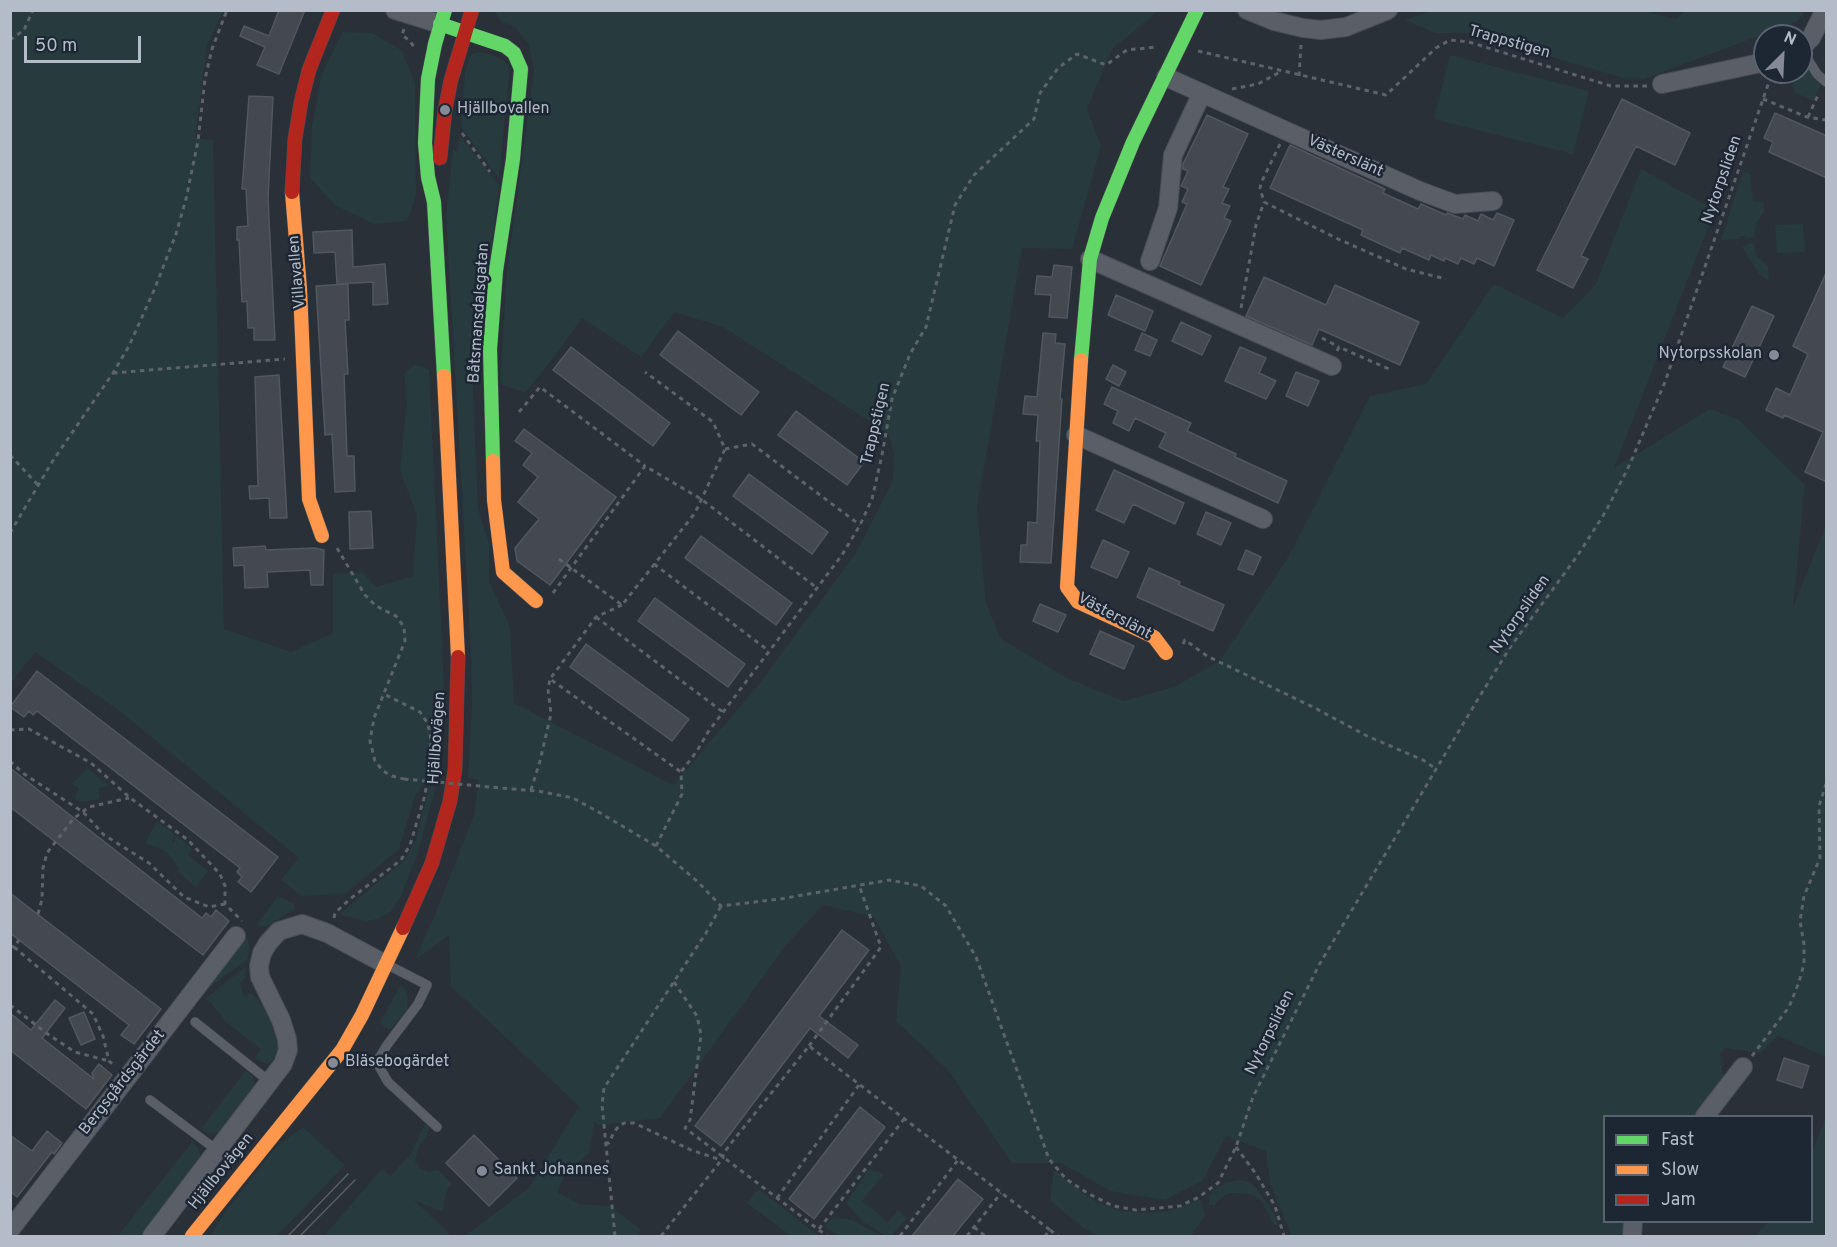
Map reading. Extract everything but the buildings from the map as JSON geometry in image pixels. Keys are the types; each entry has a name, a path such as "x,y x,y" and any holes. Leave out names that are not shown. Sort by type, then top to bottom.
{"street":[{"name":"Villavallen","path":"322,536 309,499 300,289 291,202 295,140 309,70 333,10"},
{"path":"395,10 442,17 465,33"},
{"name":"Hjällbovägen","path":"434,202 439,179 445,110 451,80 472,10"},
{"name":"Västerslänt","path":"1166,653 1154,637 1078,602 1068,587 1086,288 1090,260 1102,218 1124,163 1197,10"},
{"path":"1247,10 1276,16 1303,28 1321,30 1346,27 1388,10"},
{"path":"1813,34 1825,10"},
{"name":"Hjällbovägen","path":"192,1236 342,1050 362,1015 432,862 450,801 455,770 458,638 434,202 428,177 425,142 429,72 442,17"},
{"name":"Båtsmansdalsgatan","path":"465,33 505,46 514,53 520,69 513,159 496,271 490,349 494,490 499,555 503,572 536,601"},
{"path":"1662,84 1753,65"},
{"name":"Västerslänt","path":"1166,76 1409,186 1455,204 1493,201"},
{"path":"1150,261 1168,208 1173,155 1207,95"},
{"path":"1090,260 1332,366"},
{"path":"1077,435 1263,519"},
{"path":"152,1236 283,1064 288,1050 287,1039 281,1020 260,977 259,966 262,952 279,931 302,924 327,933 385,964"},
{"name":"Bergsgårdsgärdet","path":"10,1230 236,936"},
{"path":"1706,1115 1743,1067"}],"lane":[{"path":"1813,68 1826,82"},
{"path":"385,964 428,985 418,1004 379,1058 380,1068 388,1082 437,1127"},
{"path":"195,1022 270,1082"},
{"path":"150,1100 218,1151"}],"path":[{"path":"10,40 24,30 33,10"},
{"path":"10,533 129,346 176,234 198,141 205,79 212,49 227,10"},
{"path":"1299,76 1303,28"},
{"name":"Trappstigen","path":"1193,50 1386,95 1436,48 1450,40 1469,42 1611,86 1637,87 1662,84"},
{"name":"Trappstigen","path":"656,846 682,794 681,772 723,712 842,555 860,525 872,499 892,399 910,354 926,327 955,205 974,175 1034,119 1040,93 1058,68 1077,54 1106,65 1127,50 1163,47"},
{"path":"1207,95 1258,84 1280,72"},
{"path":"1808,117 1826,82"},
{"name":"Nytorpsliden","path":"721,906 889,880 921,886 946,906 976,957 1049,1159 1066,1179 1113,1206 1136,1210 1180,1206 1199,1197 1218,1183 1236,1147 1253,1096 1319,965 1511,646 1589,537 1606,511 1629,466 1669,372 1768,84"},
{"path":"1763,99 1808,117 1827,120"},
{"path":"1236,323 1240,315 1256,225 1264,202 1260,188 1283,137"},
{"path":"1264,202 1338,239 1406,269 1446,279"},
{"path":"1322,338 1389,369"},
{"path":"1332,366 1339,347"},
{"path":"113,373 303,358"},
{"path":"531,790 551,714 548,689 550,679 596,617 622,605 695,513 725,449 713,422 645,372"},
{"path":"519,412 540,387 645,466 701,499 817,588"},
{"path":"725,449 752,444 860,525"},
{"path":"10,455 39,485"},
{"path":"536,601 549,599 645,466"},
{"path":"322,536 332,540 365,595 376,606 396,616 404,627 405,641 371,729 371,749 375,761 383,771 404,779 531,790 573,798 656,846 698,882 721,906 706,933 604,1088 602,1106 615,1236"},
{"path":"559,559 622,605"},
{"path":"654,564 769,651"},
{"path":"596,617 723,712"},
{"path":"1185,640 1207,656 1367,736 1423,760 1437,769"},
{"path":"550,679 681,772"},
{"path":"327,933 335,914 350,899 401,860 410,845 425,795 431,740 428,724 420,712 384,694"},
{"path":"10,730 29,729 91,763 129,797 188,840 220,874 225,886 225,904 246,924 236,936"},
{"path":"10,761 24,774 83,812 104,836 149,863 183,897 210,907 225,904"},
{"path":"1743,1067 1789,1007 1799,982 1804,964 1804,944 1800,921 1804,896 1820,858 1819,806 1827,784"},
{"path":"38,914 47,853 73,819 89,807 129,797"},
{"path":"661,1236 809,1046 880,947 859,885"},
{"path":"19,940 12,946 93,1014 103,1036 108,1061"},
{"path":"674,982 697,1016 701,1035 692,1114 685,1128 722,1159 827,1236"},
{"path":"10,1005 75,1052 108,1061 128,1078"},
{"path":"809,1046 1058,1236"},
{"path":"777,1198 859,1085"},
{"path":"818,1230 904,1119"},
{"path":"605,1143 609,1143 619,1126 624,1123 634,1123 691,1150 722,1159"},
{"path":"1236,1147 1275,1206 1284,1236"},
{"path":"900,1236 958,1160"},
{"path":"967,1236 1001,1193"},
{"path":"974,1227 985,1236"},
{"path":"1045,1236 1050,1230"}],"green space":[{"path":"1639,10 1675,19 1686,11 1805,11 1798,21 1790,24 1753,24 1753,38 1644,79 1624,78 1469,33 1435,33 1405,20 1430,11"},
{"path":"10,11 223,11 207,46 195,138 213,140 224,629 291,652 333,633 333,574 362,572 376,587 413,576 417,516 400,470 407,402 404,374 415,364 429,370 444,685 434,770 415,796 399,849 345,894 302,896 281,880 299,858 121,712 35,652 11,683"},
{"path":"494,11 1158,11 1112,49 1087,109 1101,146 1072,249 1022,248 977,508 986,603 1001,639 1067,678 1123,701 1174,687 1220,661 1289,556 1370,396 1426,384 1494,284 1563,318 1596,284 1641,169 1715,210 1614,468 1710,409 1739,420 1805,485 1793,607 1826,526 1826,1057 1778,1036 1760,1053 1725,1048 1720,1054 1724,1082 1701,1115 1603,1115 1603,1223 1627,1223 1627,1236 1292,1236 1270,1183 1266,1151 1226,1136 1203,1180 1165,1200 1110,1191 1061,1163 1012,1163 948,1070 896,1021 901,966 874,917 823,905 787,944 660,1118 599,1125 594,1122 589,1153 566,1172 557,1192 579,1204 610,1206 640,1229 639,1236 465,1236 530,1187 579,1106 451,986 449,935 415,960 474,815 479,780 468,778 472,705 471,653 446,215 453,151 457,151 460,136 499,185 479,360 475,358 472,367 478,509 489,543 489,581 510,627 514,703 673,785 757,687 856,553 893,481 894,453 888,433 723,327 674,312 641,357 582,318 525,393 500,384 507,271 534,71 529,45 515,27 502,22"},
{"path":"343,32 372,33 402,51 415,83 416,196 407,221 374,224 336,206 310,178 312,127 322,73"},
{"path":"480,52 493,55 504,61 510,68 499,178 461,127 465,72 471,54"},
{"path":"1450,55 1589,91 1573,154 1434,119"},
{"path":"1813,75 1821,84 1813,101 1794,92 1793,84 1813,84"},
{"path":"1743,171 1750,174 1753,202 1763,202 1764,212 1757,222 1754,237 1741,236 1740,239 1721,240"},
{"path":"1803,224 1805,252 1777,253 1775,225"},
{"path":"1753,242 1757,256 1768,267 1769,281 1759,274 1742,247"},
{"path":"86,767 110,786 99,788 99,799 81,802 74,798 79,789 72,784"},
{"path":"429,787 436,787 417,855 400,898 390,912 378,919 366,921 342,915 342,912 404,861 416,840"},
{"path":"157,821 174,834 172,841 174,843 176,835 192,849 188,855 208,871 196,887 178,872 179,869 167,852 145,843"},
{"path":"278,896 294,904 294,910 266,927 257,925"},
{"path":"247,937 250,949 247,960 199,995"},
{"path":"246,966 245,979 240,983 244,997 251,993 257,998 278,1033 278,1053 267,1064 254,1058 261,1049 227,1023 205,999"},
{"path":"400,986 408,997 407,1010 392,1028 388,1029 380,1023"},
{"path":"246,1070 255,1082 253,1090 219,1133 205,1132 201,1129"},
{"path":"1826,1118 1826,1236 1755,1236 1767,1223 1813,1223 1813,1149"},
{"path":"425,1124 429,1127 428,1134 419,1146 415,1161 420,1168 428,1172 438,1170 452,1184 448,1188 443,1212 414,1200 451,1236 324,1236 382,1169 391,1177 411,1154"},
{"path":"303,1127 345,1165 277,1236 210,1236 231,1204 276,1147"},
{"path":"192,1142 198,1148 200,1156 198,1161 167,1203 140,1236 118,1236"},
{"path":"869,1169 884,1174 862,1201 888,1222 898,1210 907,1218 891,1236 886,1236 862,1221 846,1203"},
{"path":"1054,1170 1097,1202 1120,1211 1144,1213 1170,1211 1200,1199 1205,1215 1191,1236 1100,1236 1083,1228 1050,1200"},
{"path":"1239,1180 1250,1182 1257,1189 1275,1215 1278,1225 1273,1224 1262,1201 1251,1194 1232,1193 1225,1195 1214,1205 1209,1205 1209,1196 1214,1190 1226,1183"},
{"path":"758,1189 819,1236 791,1236 747,1203"},
{"path":"833,1217 852,1220 881,1236 839,1236 825,1226"}],"tram line":[{"path":"288,1236 348,1174"},
{"path":"300,1236 355,1180"}],"traffic: fast":[{"path":"444,376 434,202 428,177 425,143 428,79 445,10"},
{"path":"1081,360 1090,259 1102,218 1133,142 1197,10"},
{"path":"440,24 505,46 514,53 521,69 513,159 496,271 490,349 493,461"}],"traffic: slow":[{"path":"292,192 300,289 309,499 322,536"},
{"path":"1081,360 1067,587 1078,602 1154,637 1166,653"},
{"path":"444,376 458,657"},
{"path":"493,461 494,500 503,572 536,601"},
{"path":"192,1236 342,1050 362,1015 403,928"}],"traffic: jam":[{"path":"292,192 295,139 301,102 309,70 333,10"},
{"path":"440,158 451,80 472,10"},
{"path":"403,928 432,863 450,801 455,770 458,657"}],"place":[{"name":"Hjällbovallen","path":"445,110"},
{"name":"Nytorpsskolan","path":"1774,355"},
{"name":"Bläsebogärdet","path":"333,1063"},
{"name":"Sankt Johannes","path":"482,1171"}]}
